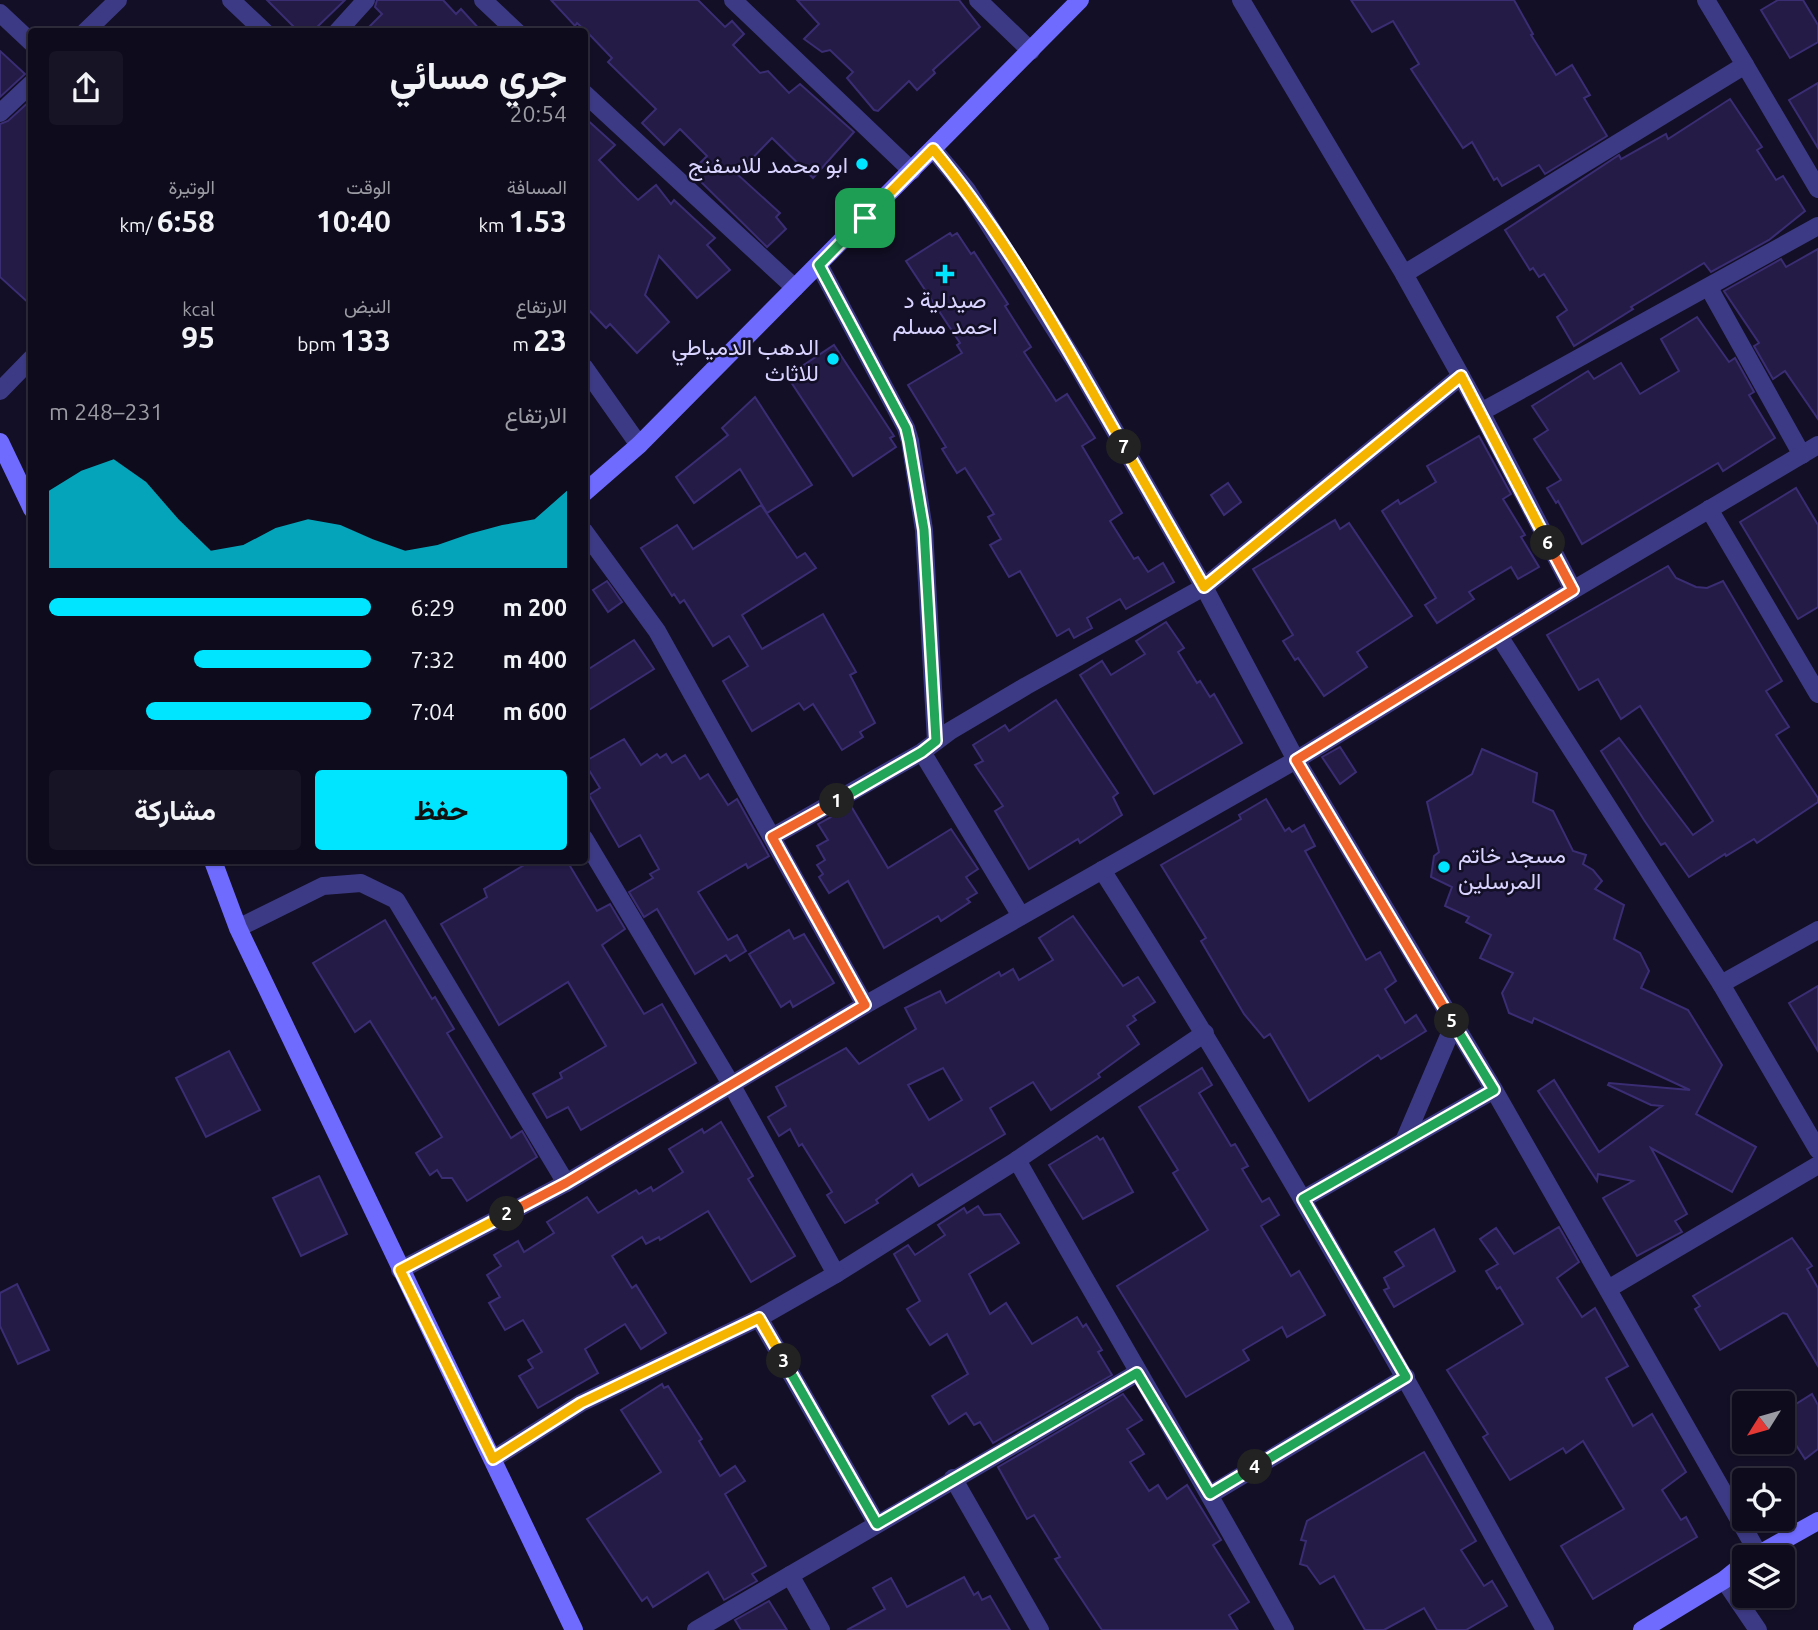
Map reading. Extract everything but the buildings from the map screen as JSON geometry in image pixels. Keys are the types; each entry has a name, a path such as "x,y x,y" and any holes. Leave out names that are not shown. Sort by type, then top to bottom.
{"street":[{"path":"89,28 118,0"},
{"path":"231,0 261,28"},
{"path":"341,28 366,0"},
{"path":"483,0 513,28"},
{"path":"733,0 912,171"},
{"path":"978,0 1031,51"},
{"path":"588,490 639,445 1080,0"},
{"path":"1241,0 1405,274 1481,412 1573,590"},
{"path":"1706,0 1818,189"},
{"path":"0,13 28,39"},
{"path":"1405,274 1745,65"},
{"path":"0,113 28,87"},
{"path":"588,97 796,288"},
{"path":"933,149 967,190 1076,363 1204,587 1296,760 1494,1090 1608,1289 1745,1545"},
{"path":"1481,412 1818,226"},
{"path":"819,265 906,428 909,441 924,530 929,747 1021,916"},
{"path":"1709,288 1802,455"},
{"path":"0,391 28,362"},
{"path":"588,373 639,445"},
{"path":"772,837 929,747 1026,686 1204,587 1461,376"},
{"path":"0,442 28,501"},
{"path":"400,1270 566,1183 865,1005 1296,760 1573,590 1818,445"},
{"path":"1709,509 1817,689"},
{"path":"588,536 657,631 865,1005"},
{"path":"1499,636 1721,985 1818,1150"},
{"path":"588,845 732,1084 836,1274"},
{"path":"214,864 238,928 574,1630"},
{"path":"1102,870 1205,1033 1303,1199 1406,1377 1545,1630"},
{"path":"238,928 323,886 361,883 396,900 566,1183"},
{"path":"1721,985 1818,930"},
{"path":"1404,1141 1454,1024"},
{"path":"493,1459 581,1403 759,1318 836,1274 1017,1160 1205,1033"},
{"path":"1303,1199 1494,1090"},
{"path":"1017,1160 1137,1373 1210,1494 1285,1630"},
{"path":"1608,1289 1818,1165"},
{"path":"759,1318 877,1524"},
{"path":"696,1630 1137,1373"},
{"path":"1210,1494 1406,1377"},
{"path":"953,1478 1040,1630"},
{"path":"1775,1545 1818,1521"},
{"path":"1642,1630 1732,1574"},
{"path":"790,1575 821,1630"},
{"path":"1724,1580 1758,1630"}],"place":[{"name":"ابو محمد للاسفنج","path":"862,164"},
{"name":"صيدلية د احمد مسلم","path":"945,274"},
{"name":"الدهب الدمياطي للاثاث","path":"833,359"},
{"name":"مسجد خاتم المرسلين","path":"1444,867"}],"route":[{"path":"933,149 967,190 1076,363 1204,587 1461,376 1573,590 1296,760 1494,1090 1303,1199 1406,1377 1210,1494 1137,1373 877,1524 759,1318 581,1403 493,1459 400,1270 566,1183 865,1005 772,837 922,752 936,741 924,530 906,428 819,265 865,218 933,149"}]}
